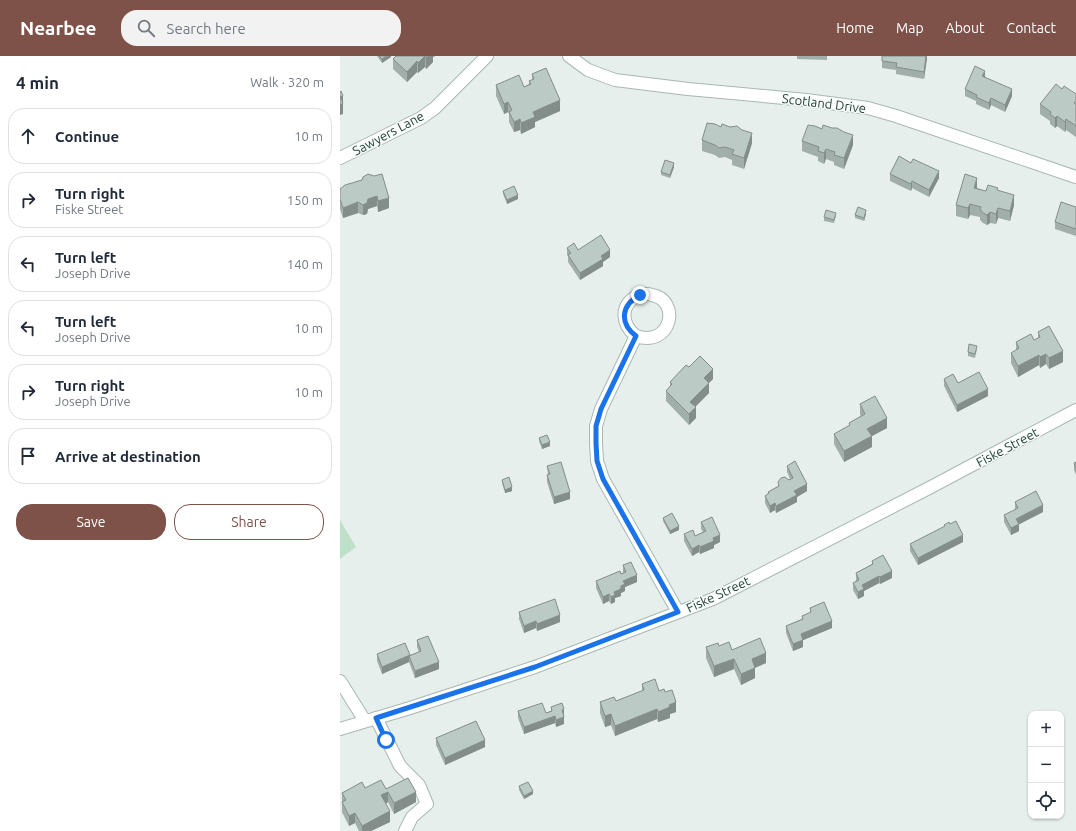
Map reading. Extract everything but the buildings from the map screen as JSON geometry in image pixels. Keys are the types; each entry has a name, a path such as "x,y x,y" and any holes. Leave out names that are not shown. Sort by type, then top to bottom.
{"street":[{"name":"Sawyers Lane","path":"340,158 421,118 435,108 487,56"},
{"name":"Scotland Drive","path":"569,56 588,70 615,80 868,108 896,116 1076,177"},
{"path":"636,336 601,409 596,426 597,461 603,479 678,612"},
{"name":"Fiske Street","path":"340,729 535,667 713,599 931,487 1076,410"},
{"path":"340,681 386,740 400,766 419,784 427,804 412,817 405,831"}],"green space":[{"path":"340,520 356,547 340,559"}],"route":[{"path":"386,740 376,718 535,667 678,612 603,479 597,461 596,426 601,409 636,336 630,332 626,325 624,318 625,310 628,304 640,295"}]}
